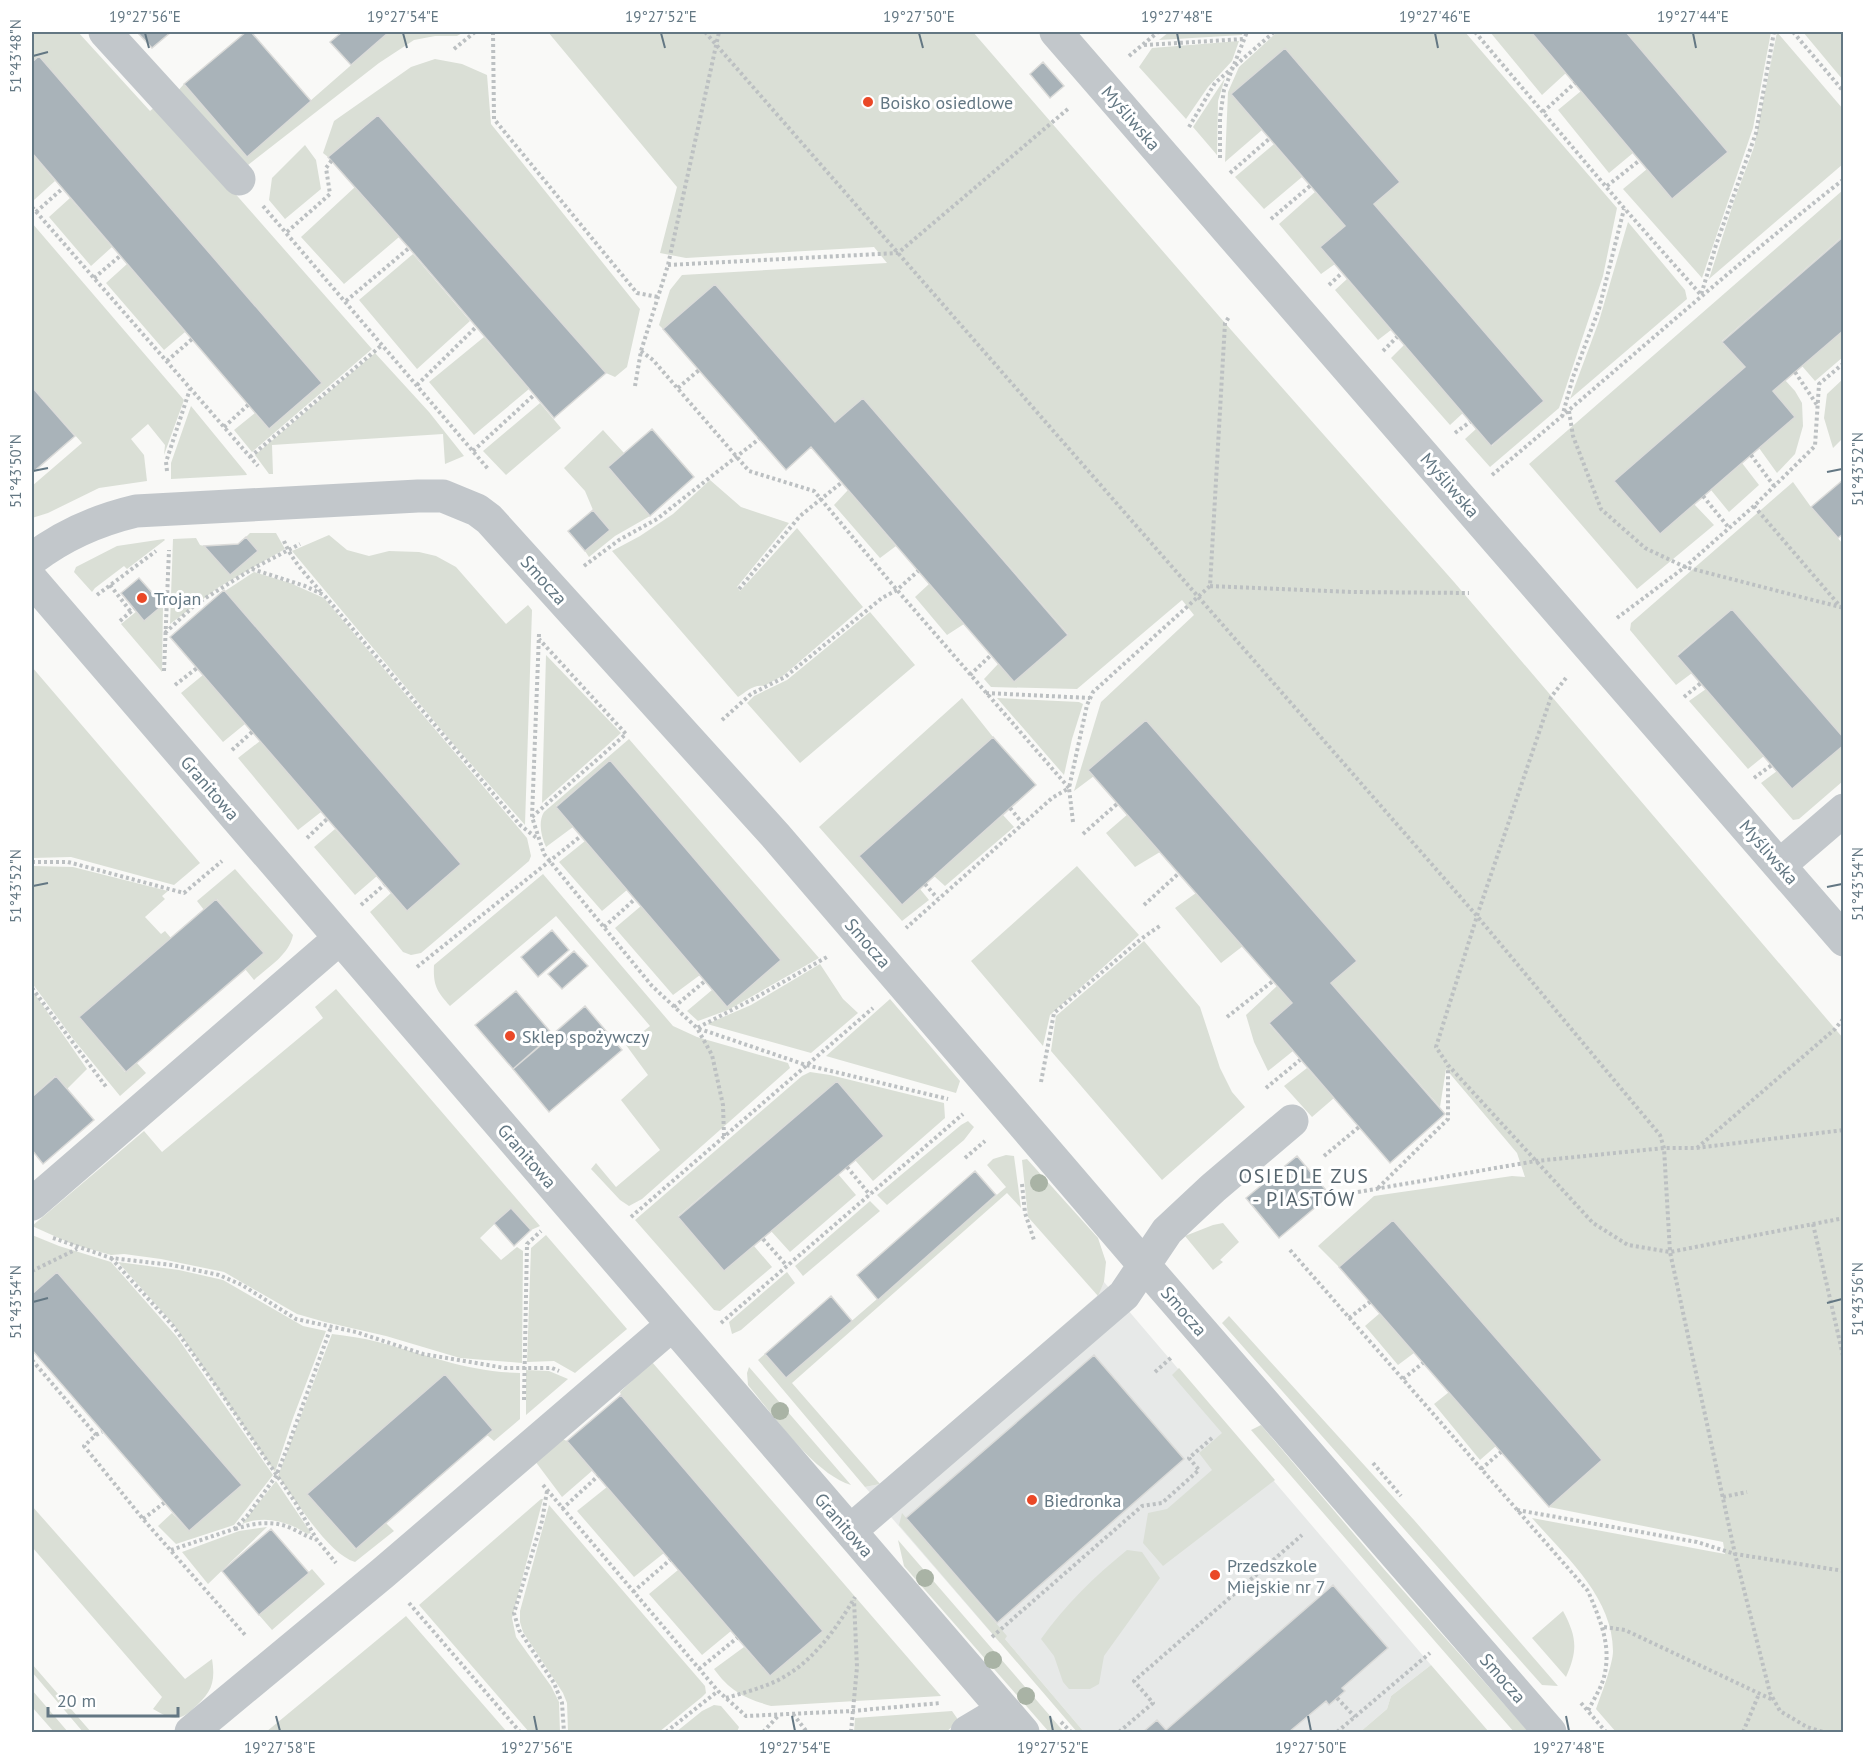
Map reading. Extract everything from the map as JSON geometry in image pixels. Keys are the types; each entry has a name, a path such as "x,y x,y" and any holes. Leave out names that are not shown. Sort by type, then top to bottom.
{"street":[{"path":"105,32 238,179"},
{"name":"Myśliwska","path":"1056,32 1844,940"},
{"name":"Smocza","path":"32,559 46,548 100,520 136,511 443,496 477,510 489,519 744,801 1550,1732"},
{"name":"Granitowa","path":"32,580 1014,1721"},
{"path":"1780,865 1844,810"},
{"path":"32,1204 340,938"},
{"path":"850,1531 1124,1295 1167,1231 1213,1188 1292,1121"},
{"path":"191,1732 371,1583 672,1325"},
{"path":"967,1732 1014,1721"}],"path":[{"path":"454,49 475,32"},
{"path":"493,32 494,119 638,293 657,297"},
{"path":"705,32 1477,916 1660,1135 1664,1148 1670,1252 1735,1554 1770,1693 1780,1711 1807,1727 1823,1732"},
{"path":"635,386 641,351 668,265 719,32"},
{"path":"668,265 898,253 1158,32"},
{"path":"1220,169 1220,117 1224,90 1247,32"},
{"path":"1185,133 1215,83 1274,32"},
{"path":"1475,32 1701,295"},
{"path":"1701,295 1756,133 1774,32"},
{"path":"1793,32 1844,92"},
{"path":"1143,45 1244,39"},
{"path":"1543,111 1575,83"},
{"path":"1225,177 1269,139"},
{"path":"287,232 330,194 326,168 332,160"},
{"path":"1607,186 1640,160"},
{"path":"238,179 287,232 482,462"},
{"path":"1489,478 1701,295 1844,179"},
{"path":"1265,224 1310,186"},
{"path":"36,212 62,189"},
{"path":"32,207 265,473"},
{"path":"1561,418 1573,377 1599,309 1624,208"},
{"path":"346,301 409,248"},
{"path":"94,278 120,256"},
{"path":"1324,290 1342,273"},
{"path":"1210,586 1225,323 1229,317"},
{"path":"417,385 476,327"},
{"path":"1380,353 1397,337"},
{"path":"167,361 192,339"},
{"path":"250,456 382,345"},
{"path":"641,351 653,360 749,471 814,490 897,590 1069,788"},
{"path":"678,388 699,370"},
{"path":"1794,372 1818,405"},
{"path":"167,478 166,462 191,389"},
{"path":"473,451 534,395"},
{"path":"224,427 248,405"},
{"path":"1569,411 1573,436 1601,509 1645,548 1685,567 1842,607"},
{"path":"1452,435 1470,422"},
{"path":"579,570 619,540 657,519 759,439"},
{"path":"1751,455 1774,486"},
{"path":"739,589 800,516 842,483"},
{"path":"1703,496 1729,528"},
{"path":"1754,506 1842,607"},
{"path":"280,533 287,550 324,596 520,825 539,840"},
{"path":"165,633 196,604 308,540"},
{"path":"164,682 169,541"},
{"path":"91,598 160,548"},
{"path":"252,570 305,586 324,596"},
{"path":"717,725 751,694 785,678 918,571"},
{"path":"110,585 133,610 114,625"},
{"path":"1072,822 1069,788 1093,692 1210,586 1351,592 1469,593"},
{"path":"539,630 532,817 544,854 652,986 697,1028 712,1055 723,1104 724,1136"},
{"path":"532,817 626,734 539,639"},
{"path":"970,675 991,655"},
{"path":"170,689 197,668"},
{"path":"1679,701 1701,683"},
{"path":"986,693 1090,698"},
{"path":"226,755 252,732"},
{"path":"1749,782 1772,765"},
{"path":"904,928 1052,798 1069,788"},
{"path":"1083,834 1118,803"},
{"path":"1010,808 1023,824"},
{"path":"302,842 327,819"},
{"path":"414,970 581,836"},
{"path":"32,862 68,862 184,893 224,860"},
{"path":"1144,905 1179,873"},
{"path":"925,884 938,899"},
{"path":"358,907 384,885"},
{"path":"604,927 635,899"},
{"path":"1039,1088 1054,1013 1141,939 1161,925"},
{"path":"697,1028 755,999 860,934"},
{"path":"674,1007 705,981"},
{"path":"1227,1017 1273,981"},
{"path":"628,1219 902,982"},
{"path":"32,988 112,1094"},
{"path":"1696,1148 1835,1029 1844,1017"},
{"path":"697,1028 806,1065 958,1102"},
{"path":"1266,1088 1300,1060"},
{"path":"1378,1188 1448,1119 1448,1065 1593,1223 1628,1245 1670,1252 1844,1218"},
{"path":"718,1325 963,1114 969,1104"},
{"path":"1324,1156 1359,1127"},
{"path":"1358,1192 1536,1161 1664,1148 1696,1148 1844,1130"},
{"path":"965,1158 988,1138"},
{"path":"847,1167 870,1195"},
{"path":"1813,1224 1844,1360"},
{"path":"542,1229 527,1244 522,1454 562,1509 717,1691 746,1716 852,1711 943,1703"},
{"path":"49,1236 111,1258 172,1265 219,1275 242,1285 296,1319 356,1332 423,1354 505,1368 552,1368 598,1388"},
{"path":"763,1239 787,1266"},
{"path":"32,1272 78,1248"},
{"path":"1290,1250 1588,1591 1608,1646 1604,1677 1588,1712"},
{"path":"111,1258 173,1326 221,1393 295,1503 317,1540 371,1583 520,1732"},
{"path":"1349,1318 1370,1302"},
{"path":"234,1529 247,1516 276,1476 331,1327"},
{"path":"32,1360 96,1435"},
{"path":"1403,1379 1423,1363"},
{"path":"102,1432 84,1446 143,1519 271,1666"},
{"path":"990,1639 1142,1506 1162,1503 1199,1470 1189,1458 1212,1438"},
{"path":"1481,1469 1501,1452"},
{"path":"562,1509 598,1476"},
{"path":"547,1491 542,1521 514,1613 519,1630 554,1683 562,1703 564,1732"},
{"path":"1723,1497 1747,1492"},
{"path":"143,1519 164,1503"},
{"path":"1517,1510 1697,1542 1735,1554 1844,1571"},
{"path":"171,1550 250,1524 266,1522 291,1528 306,1537 317,1540"},
{"path":"1119,1732 1154,1703 1134,1681 1302,1535"},
{"path":"633,1592 670,1560"},
{"path":"726,1698 769,1685 806,1662 836,1630 854,1599 857,1666 851,1732"},
{"path":"1603,1627 1625,1630 1773,1700"},
{"path":"699,1669 737,1638"},
{"path":"1337,1732 1431,1652"},
{"path":"666,1732 717,1691"},
{"path":"1743,1732 1759,1694"},
{"path":"1337,1698 1355,1718"},
{"path":"763,1732 779,1714"},
{"path":"793,1714 807,1732"}],"shaded area":[{"path":"32,32 78,32 150,111 157,105 372,349 252,452 234,430 255,413 269,429 322,383 39,56 32,62"},
{"path":"389,32 464,32 457,36 435,36 414,40 379,63 248,165 175,94 184,84 247,156"},
{"path":"548,32 973,32 1225,323 1454,582 1843,1038 1843,1732 1616,1732 1596,1709 1613,1651 1611,1631 1605,1613 1585,1579 1532,1518 1725,1554 1723,1542 1549,1507 1602,1460 1393,1220 1339,1267 1318,1246 1374,1196 1512,1176 1525,1177 1517,1153 1446,1069 1440,1107 1331,983 1356,960 1146,720 1089,769 1094,776 1074,791 1101,702 1194,615 1182,600 1077,689 991,687 984,679 998,664 1014,681 1068,634 863,398 835,422 715,284 663,329 659,325 670,290 682,275 887,263 874,247 686,258 660,253 677,187"},
{"path":"1169,32 1243,32 1242,35 1159,40"},
{"path":"1280,32 1465,32 1617,208 1603,276 1559,408 1490,467 1465,439 1476,429 1492,446 1544,401 1374,204 1400,182 1285,48 1231,94 1262,130 1225,162 1228,92 1239,67"},
{"path":"1490,32 1531,32 1566,73 1542,95"},
{"path":"1626,32 1771,32 1753,128 1702,278 1623,189 1647,169 1672,199 1728,152"},
{"path":"1777,32 1843,109 1843,164 1709,279 1754,147"},
{"path":"1803,32 1842,32 1843,80"},
{"path":"1239,41 1232,61 1208,87 1186,119 1139,67 1152,48"},
{"path":"435,59 462,64 487,75 491,124 640,309 627,367 615,377 606,373 378,115 328,157 323,153 334,121 411,67"},
{"path":"1225,78 1218,101 1217,155 1193,127"},
{"path":"1581,91 1633,153 1609,173 1558,110"},
{"path":"1274,144 1302,177 1264,209 1235,177"},
{"path":"305,145 316,160 321,189 285,219 269,200 272,178"},
{"path":"32,153 55,181 34,200 32,197"},
{"path":"355,187 399,237 344,284 301,237"},
{"path":"1843,190 1843,236 1722,341 1745,367 1614,481 1660,534 1694,504 1714,525 1637,589 1529,464"},
{"path":"1315,192 1345,226 1320,247 1335,264 1321,274 1279,224"},
{"path":"70,198 112,247 91,266 49,217"},
{"path":"1628,222 1685,290 1687,299 1570,399 1599,321"},
{"path":"32,223 184,400 164,455 165,445 148,424 131,439 144,455 147,481 99,488 48,513 32,518 32,486 82,443 32,387"},
{"path":"413,254 470,321 417,369 359,300"},
{"path":"127,264 185,332 164,350 106,283"},
{"path":"1347,279 1391,330 1378,340 1335,290"},
{"path":"1843,330 1843,357 1815,381 1802,366"},
{"path":"484,337 529,389 474,435 429,382"},
{"path":"1404,345 1463,413 1450,425 1391,358"},
{"path":"375,353 429,412 464,456 445,464 443,434 272,445 273,474 269,474 255,455"},
{"path":"1843,379 1843,438 1833,448 1824,418 1827,394"},
{"path":"1785,380 1802,403 1803,426 1795,454 1777,473 1759,448 1794,417 1773,391"},
{"path":"540,403 561,428 506,475 483,451"},
{"path":"191,406 247,475 171,479 171,463"},
{"path":"603,430 624,453 608,467 650,516 615,536 589,557 585,551 610,530 593,510 585,491 564,468"},
{"path":"1742,463 1759,485 1729,512 1711,490"},
{"path":"710,480 741,507 789,523 737,587 740,591 797,528 863,607 784,675 764,686 753,687 738,697 612,551 673,514"},
{"path":"1793,482 1843,544 1843,738 1732,609 1677,655 1692,673 1676,685 1630,630 1631,623"},
{"path":"848,490 896,546 880,558 834,505"},
{"path":"250,533 276,533 285,549 219,587 170,624 173,539 196,538 230,575 258,551 246,537"},
{"path":"329,535 347,550 369,556 389,551 419,552 436,556 456,567 506,624 528,605 532,610 525,825 455,746 292,551"},
{"path":"164,539 127,569 124,566 92,592 74,572 76,567 117,546"},
{"path":"254,572 290,583 324,598 527,838 531,856 529,861 421,953 411,955 403,952 370,912 391,893 407,911 461,864 225,591"},
{"path":"929,584 964,624 947,635 915,597"},
{"path":"163,605 162,672 121,624 137,611"},
{"path":"870,612 915,665 800,763 747,703 754,696 787,680"},
{"path":"546,655 621,733 542,803"},
{"path":"32,667 200,863 174,885 71,857 32,858"},
{"path":"203,675 245,724 223,742 181,693"},
{"path":"1706,689 1764,756 1748,769 1689,701"},
{"path":"962,698 993,737 859,856 902,905 920,889 929,900 902,921 819,827"},
{"path":"997,698 1083,704 1064,775"},
{"path":"629,739 819,958 728,1010 698,1021 687,1011 712,990 727,1007 781,960 611,761 556,806 573,827 546,847 542,834 541,820 544,812"},
{"path":"260,741 321,812 298,830 238,758"},
{"path":"1843,745 1843,781 1799,819 1793,820 1761,783 1777,771 1792,789"},
{"path":"1128,814 1160,852 1135,867 1106,833"},
{"path":"1003,815 1014,827 945,886 934,876"},
{"path":"335,829 377,876 355,895 314,847"},
{"path":"585,841 627,890 602,911 559,862"},
{"path":"32,866 73,867 168,891 162,896 165,899 145,917 161,934 165,931 171,938 79,1017 125,1072 136,1062 146,1073 120,1096 74,1040 32,983"},
{"path":"1077,866 1139,935 1050,1015 1043,1046 971,961"},
{"path":"235,869 293,935 283,955 254,980 245,969 263,953 217,899 204,910 197,901"},
{"path":"543,874 673,1026 697,1037 788,1063 790,1068 642,1199 629,1206 620,1200 591,1169 596,1163 616,1187 660,1150 621,1100 648,1075 626,1045 650,1026 556,916 450,1006 435,983 434,965"},
{"path":"1196,893 1243,946 1221,963 1175,908"},
{"path":"641,906 700,975 673,995 615,928"},
{"path":"1144,941 1200,1007 1220,1068 1232,1092 1245,1107 1162,1180 1051,1051 1056,1016"},
{"path":"820,964 843,999 858,1013 811,1053 707,1024 751,1005"},
{"path":"1277,986 1292,1003 1269,1024 1293,1051 1268,1071 1254,1042 1246,1015"},
{"path":"336,989 540,1226 531,1230 511,1208 480,1238 501,1260 517,1247 523,1251 522,1363 460,1358 386,1336 325,1322 297,1314 224,1272 161,1259 124,1254 111,1255 72,1244 32,1226 144,1131 162,1152 323,1018 315,1007"},
{"path":"32,990 87,1069 67,1089 55,1076 32,1097"},
{"path":"890,999 960,1081 956,1093 826,1056"},
{"path":"1307,1068 1334,1098 1312,1117 1284,1086"},
{"path":"810,1072 944,1103 945,1118 873,1181 855,1160 837,1081 678,1216 724,1271 754,1246 772,1267 720,1311 714,1310 635,1220 802,1076"},
{"path":"968,1121 974,1127 964,1140 887,1205 877,1195 961,1125"},
{"path":"1006,1155 1014,1156 1021,1208 1007,1193 792,1383 880,1484 865,1487 758,1360 765,1354 786,1378 1006,1187 987,1165 993,1159"},
{"path":"1027,1159 1098,1238 1106,1262 1104,1282 1098,1296 1028,1217 1022,1160"},
{"path":"838,1174 856,1195 790,1252 771,1231"},
{"path":"870,1201 880,1211 803,1276 795,1266"},
{"path":"1223,1223 1239,1242 1220,1260 1223,1262 1213,1270 1185,1236"},
{"path":"32,1235 111,1262 177,1337 273,1475 234,1525 176,1544 158,1526 172,1513 189,1531 242,1485 57,1272 32,1294"},
{"path":"546,1235 627,1329 575,1373 554,1361 527,1362 531,1248"},
{"path":"118,1262 179,1270 223,1280 303,1326 326,1331 275,1472 174,1325"},
{"path":"787,1272 795,1283 741,1330 732,1334 729,1322"},
{"path":"1104,1282 1431,1665 1391,1696 1387,1709 1360,1732 1084,1732 1005,1639 1000,1643 865,1487 880,1484 1097,1296"},
{"path":"1380,1313 1414,1353 1398,1365 1365,1326"},
{"path":"1229,1316 1414,1520 1558,1686 1542,1685 1222,1323"},
{"path":"332,1334 372,1341 483,1370 520,1373 520,1419 494,1441 487,1435 445,1375 308,1493 355,1549 386,1523 394,1531 355,1562 345,1557 323,1537 278,1476"},
{"path":"652,1362 941,1696 771,1706 739,1693 720,1677 714,1669 744,1647 770,1676 823,1631 621,1395 620,1392"},
{"path":"749,1367 851,1485 823,1469 782,1427 748,1385"},
{"path":"1179,1368 1275,1480 1163,1566 1143,1543 1148,1513 1167,1509 1212,1470 1199,1453 1222,1433 1172,1375"},
{"path":"526,1370 549,1371 568,1379 526,1415"},
{"path":"1449,1392 1496,1446 1480,1460 1434,1404"},
{"path":"1261,1425 1383,1568 1529,1732 1514,1732 1251,1430"},
{"path":"562,1439 567,1441 593,1470 562,1497 535,1461"},
{"path":"276,1481 311,1533 307,1534 276,1521 259,1520 242,1524"},
{"path":"607,1487 664,1553 634,1577 577,1511"},
{"path":"543,1499 512,1618 516,1637 551,1686 559,1702 560,1732 529,1732 419,1605"},
{"path":"549,1505 705,1686 706,1693 702,1697 659,1732 568,1732 567,1703 563,1693 523,1632 520,1622 520,1611"},
{"path":"32,1506 185,1679 212,1659 211,1688 204,1698 182,1717 167,1716 153,1709 162,1697 32,1547"},
{"path":"902,1513 1007,1636 1005,1639 1084,1732 1077,1732 899,1525"},
{"path":"267,1527 208,1584 182,1552 239,1531"},
{"path":"898,1540 1064,1732 1049,1732 904,1566"},
{"path":"1127,1550 1142,1552 1160,1578 1104,1656 1099,1684 1090,1689 1069,1689 1063,1682 1054,1656 1041,1639 1081,1592"},
{"path":"312,1569 325,1584 272,1630 259,1615"},
{"path":"678,1570 731,1631 702,1655 649,1594"},
{"path":"1563,1611 1571,1628 1574,1644 1573,1659 1566,1677 1532,1638"},
{"path":"406,1616 507,1732 266,1732"},
{"path":"32,1664 91,1732 83,1732 32,1672"},
{"path":"1431,1665 1489,1732 1360,1732 1387,1709 1391,1696"},
{"path":"32,1690 68,1732 54,1732 32,1707"},
{"path":"714,1705 721,1706 739,1727 737,1732 676,1732 702,1711"},
{"path":"952,1711 959,1721 946,1732 854,1732 855,1718"}],"building":[{"path":"137,32 171,32 152,48"},
{"path":"246,32 251,32 311,101 247,157 184,84"},
{"path":"342,32 389,32 351,65 330,42"},
{"path":"1531,32 1626,32 1728,152 1672,199"},
{"path":"1285,48 1400,182 1374,204 1544,401 1491,446 1320,247 1345,226 1231,94"},
{"path":"39,56 322,383 269,429 32,153 32,62"},
{"path":"1043,62 1064,86 1050,98 1030,74"},
{"path":"378,115 606,373 554,418 328,157"},
{"path":"1844,236 1844,330 1773,391 1795,417 1660,534 1614,481 1745,367 1722,342"},
{"path":"715,284 835,422 863,398 1068,635 1014,682 811,447 786,470 663,329"},
{"path":"32,387 75,436 32,473"},
{"path":"652,429 694,477 650,516 608,467"},
{"path":"1844,479 1844,533 1838,538 1811,507"},
{"path":"593,510 610,530 585,551 568,531"},
{"path":"246,537 258,551 230,575 204,546 238,544"},
{"name":"Trojan","path":"139,578 163,605 144,621 121,593"},
{"path":"224,590 461,864 407,911 170,637"},
{"path":"1732,609 1844,738 1844,745 1792,789 1677,656"},
{"path":"1146,720 1357,961 1331,983 1445,1114 1390,1163 1269,1023 1292,1003 1088,770"},
{"path":"993,737 1036,785 902,905 859,856"},
{"path":"610,760 781,960 727,1007 556,807"},
{"path":"216,899 264,953 126,1072 79,1017"},
{"path":"552,930 569,950 538,977 521,957"},
{"path":"574,951 588,966 562,989 548,974"},
{"path":"516,991 553,1035 513,1069 475,1025"},
{"path":"585,1006 622,1050 549,1112 513,1069"},
{"path":"56,1076 94,1120 43,1164 32,1150 32,1097"},
{"path":"837,1081 884,1136 724,1271 678,1217"},
{"path":"1297,1156 1330,1195 1279,1238 1246,1198"},
{"path":"975,1171 996,1195 878,1300 857,1275"},
{"path":"511,1208 531,1230 514,1246 494,1223"},
{"path":"1393,1220 1602,1460 1549,1507 1339,1267"},
{"path":"57,1272 242,1485 189,1531 32,1350 32,1294"},
{"path":"831,1296 852,1321 786,1378 765,1354"},
{"name":"Biedronka","path":"1094,1355 1184,1459 997,1623 906,1518"},
{"path":"445,1374 493,1430 356,1549 307,1494"},
{"path":"621,1395 823,1631 770,1676 567,1441"},
{"path":"271,1529 309,1573 259,1615 222,1571"},
{"path":"1333,1585 1388,1648 1342,1688 1345,1691 1329,1705 1326,1701 1289,1732 1143,1732 1157,1720 1166,1730"}],"place":[{"name":"Boisko osiedlowe","path":"868,102"},
{"name":"Trojan","path":"142,598"},
{"name":"Sklep spożywczy","path":"510,1036"},
{"name":"Biedronka","path":"1032,1500"},
{"name":"Przedszkole Miejskie nr 7","path":"1215,1575"}],"district":[{"name":"OSIEDLE ZUS - PIASTÓW","path":"1304,1188"}]}
